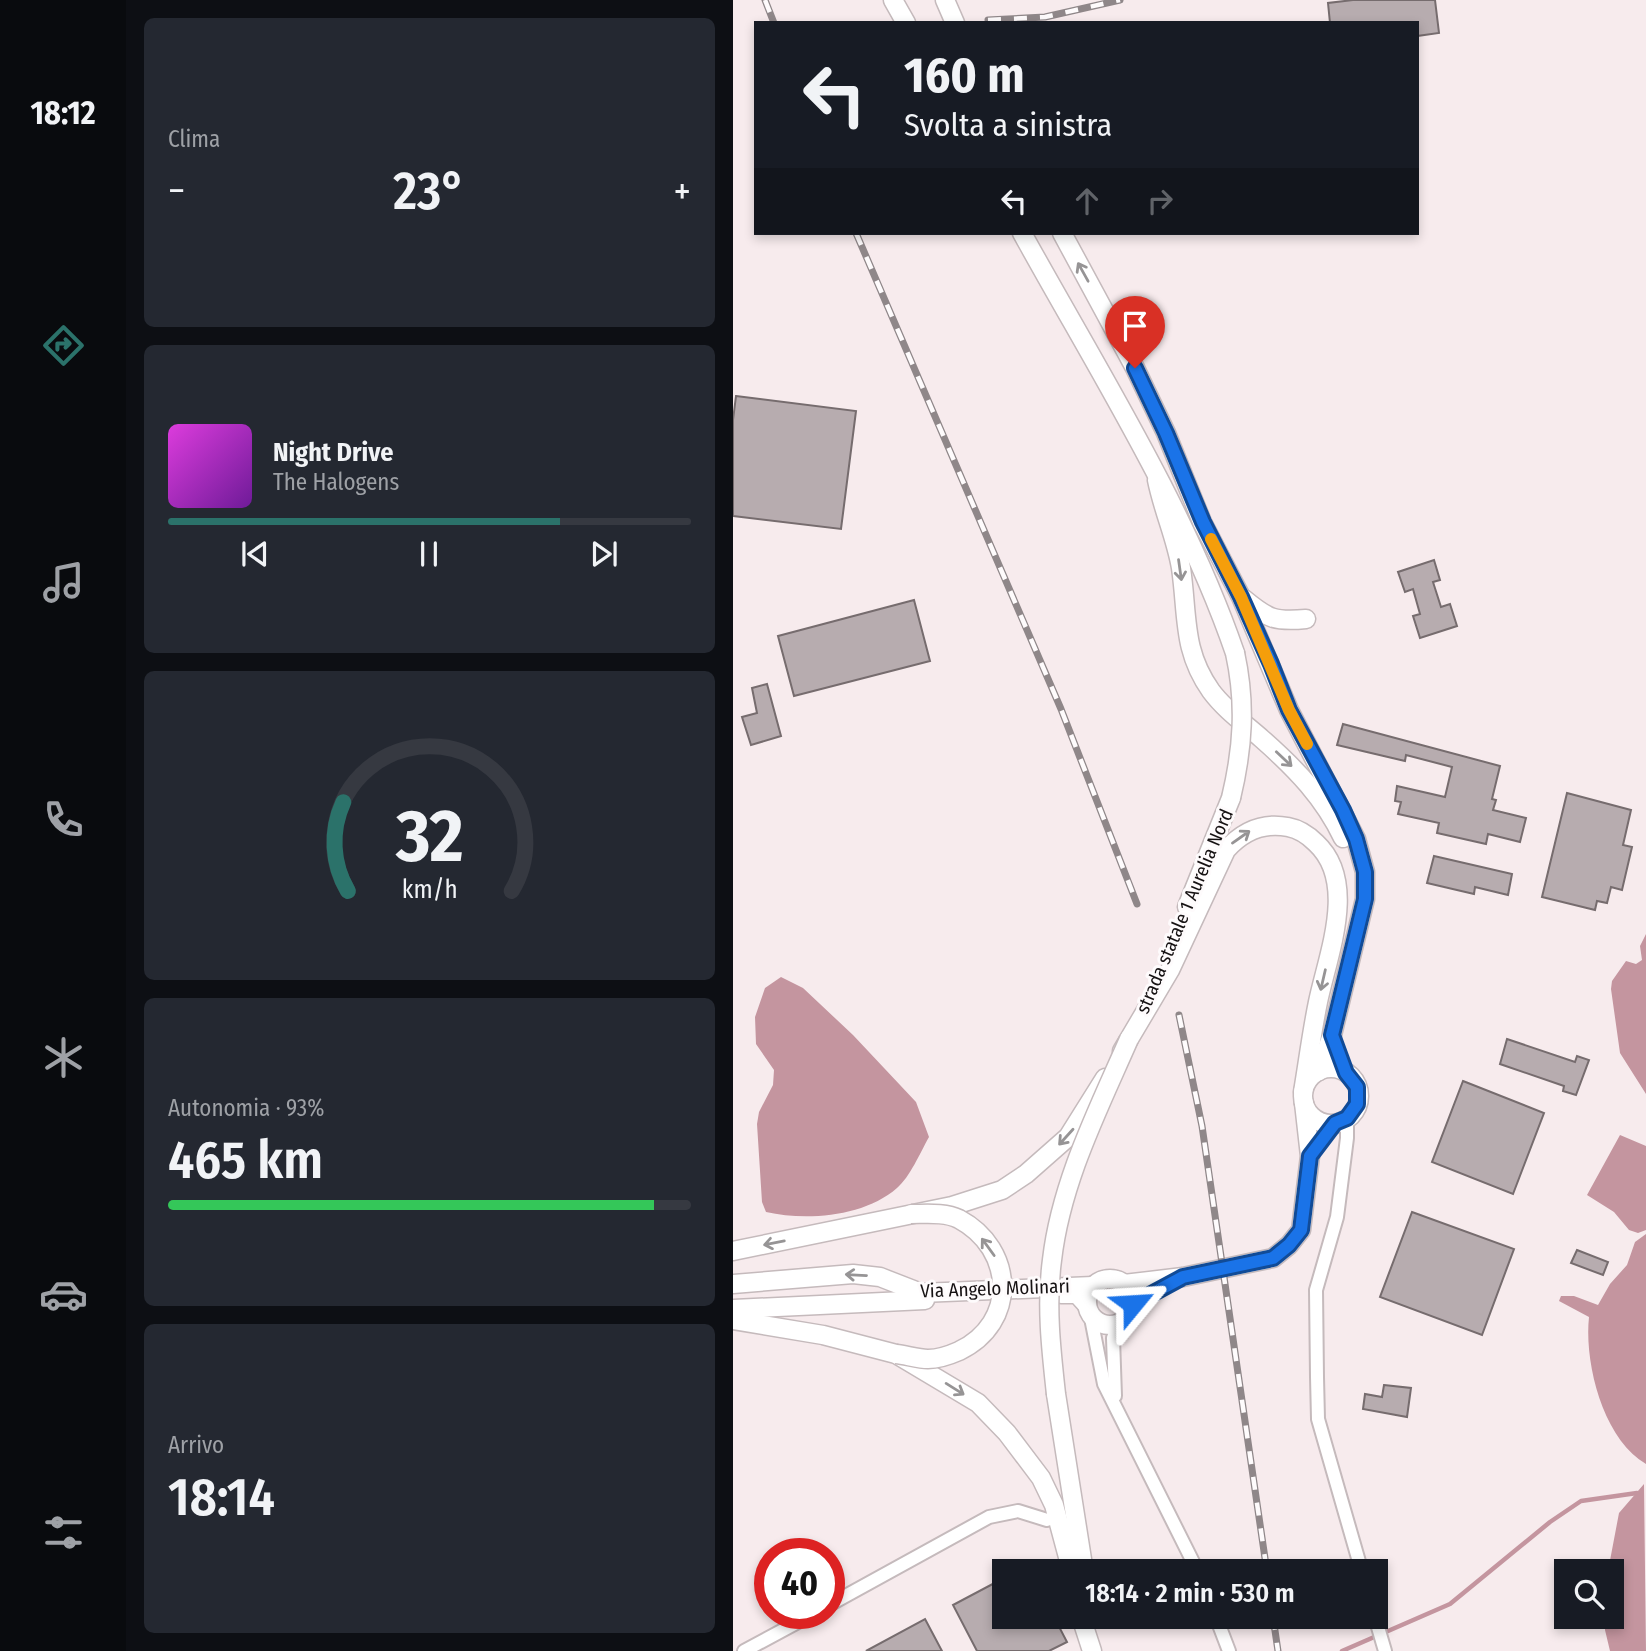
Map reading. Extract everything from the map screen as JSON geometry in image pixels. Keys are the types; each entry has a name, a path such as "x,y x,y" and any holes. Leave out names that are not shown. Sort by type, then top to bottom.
{"main road":[{"path":"893,0 905,21"},
{"path":"945,0 954,21"},
{"path":"1023,235 1157,480 1180,568 1185,629 1190,653 1202,677 1221,703 1289,762 1317,793 1333,817 1355,872 1360,926"},
{"path":"1063,235 1135,368 1166,433 1203,522 1241,597 1289,710 1356,839 1365,872 1365,899 1332,1035 1319,1071"},
{"name":"strada statale 1 Aurelia Nord","path":"1133,1031 1231,798 1243,733 1243,703 1235,653 1215,594 1157,480"},
{"path":"1241,597 1266,617 1281,621 1306,619"},
{"path":"733,1251 952,1206 1002,1189 1026,1174 1068,1137 1170,970 1227,850 1237,838 1262,826 1298,830 1326,853 1336,877 1337,897 1303,1097 1310,1156 1301,1230 1289,1245 1273,1258 1183,1277 1124,1284 1105,1279 1093,1286 1088,1309 1106,1324 1120,1322 1126,1318 1133,1304 1132,1296 1124,1284"},
{"path":"1082,1559 1056,1394 1049,1300 1052,1259 1059,1221 1075,1165 1133,1031"},
{"path":"1332,1035 1346,1073"},
{"path":"1310,1156 1341,1121 1353,1112 1358,1096 1353,1079 1346,1073 1337,1069 1319,1071 1311,1076 1303,1097 1312,1117 1327,1123 1341,1121"},
{"path":"733,1320 823,1335 896,1354 929,1359 952,1354 974,1343 992,1323 1003,1296 1002,1273 995,1257 972,1228 957,1218 940,1214 911,1214"},
{"name":"Via Angelo Molinari","path":"733,1284 853,1274 880,1277 921,1293 1093,1286"},
{"path":"1133,1304 1183,1277"},
{"name":"Via Angelo Molinari","path":"733,1309 1077,1294 1088,1309"},
{"path":"896,1354 978,1403 1007,1433 1040,1478 1054,1505 1069,1559"},
{"path":"1086,1629 1094,1651"},
{"path":"1092,1629 1094,1651"}],"street":[{"path":"1341,1121 1347,1138 1337,1217 1316,1290 1318,1419 1358,1559"},
{"path":"1088,1309 1104,1384 1192,1559"},
{"path":"1120,1322 1113,1338 1112,1359 1114,1394 1120,1413"},
{"path":"845,1596 989,1517 1018,1511 1047,1520"},
{"path":"745,1651 785,1629"},
{"path":"1221,1629 1229,1651"},
{"path":"1379,1629 1384,1647"}],"shaded area":[{"path":"1646,934 1646,1094 1620,1053 1611,989 1612,981 1626,961 1636,964 1642,960 1640,946"},
{"path":"781,977 803,988 853,1035 916,1102 929,1137 897,1188 884,1198 852,1211 816,1216 782,1215 766,1212 762,1202 757,1124 759,1112 773,1085 774,1070 756,1044 755,1017 765,988"},
{"path":"1620,1135 1646,1146 1646,1230 1638,1233 1629,1230 1614,1212 1587,1195"},
{"path":"1646,1234 1646,1464 1618,1437 1599,1398 1590,1356 1589,1317 1559,1301 1561,1296 1574,1296 1598,1305 1610,1284 1627,1265 1635,1242"},
{"path":"1644,1484 1646,1651 1610,1651 1605,1630 1624,1629 1624,1559 1610,1559 1619,1513"}],"building":[{"path":"1353,0 1435,0 1439,33 1419,36 1419,21 1330,21 1328,3"},
{"path":"736,396 856,411 841,529 733,516 733,420"},
{"path":"1434,560 1440,580 1433,582 1441,607 1450,604 1457,626 1420,638 1413,616 1420,614 1413,589 1405,592 1398,572"},
{"path":"914,600 930,661 794,696 778,636"},
{"path":"767,684 781,736 751,745 742,717 757,713 752,688"},
{"path":"1343,724 1500,766 1492,799 1496,800 1493,810 1526,818 1520,842 1488,834 1486,844 1437,833 1439,823 1398,814 1401,802 1395,801 1397,786 1445,797 1452,767 1406,755 1405,761 1337,745"},
{"path":"1567,793 1631,810 1623,845 1632,847 1622,890 1611,887 1607,903 1597,901 1595,910 1542,897"},
{"path":"1434,856 1512,874 1508,895 1475,887 1474,894 1427,883"},
{"path":"1507,1039 1575,1062 1577,1056 1589,1060 1576,1095 1563,1091 1564,1086 1500,1064"},
{"path":"1463,1081 1544,1113 1513,1194 1432,1162"},
{"path":"1412,1212 1514,1249 1482,1335 1380,1297"},
{"path":"1577,1250 1608,1262 1603,1275 1571,1263"},
{"path":"1384,1385 1411,1388 1407,1417 1363,1409 1365,1394 1382,1397"},
{"path":"992,1584 992,1629 1060,1629 1067,1642 1049,1651 977,1651 953,1605"},
{"path":"925,1619 942,1651 866,1651"}],"waterway":[{"path":"1342,1651 1450,1604 1550,1522 1581,1501 1637,1493"}],"railway":[{"path":"765,0 773,21"},
{"path":"988,20 1045,17 1120,0"},
{"path":"857,235 1061,709 1137,904"},
{"path":"1179,1015 1202,1126 1265,1559"},
{"path":"1275,1629 1278,1651"}],"slow traffic":[{"path":"1211,539 1241,597 1289,710 1307,744"}],"route":[{"path":"1133,1304 1183,1277 1273,1258 1289,1245 1301,1230 1310,1156 1335,1123 1347,1118 1357,1104 1357,1087 1346,1073 1332,1035 1365,899 1365,872 1356,839 1289,710 1241,597 1203,522 1166,433 1135,368"}]}
